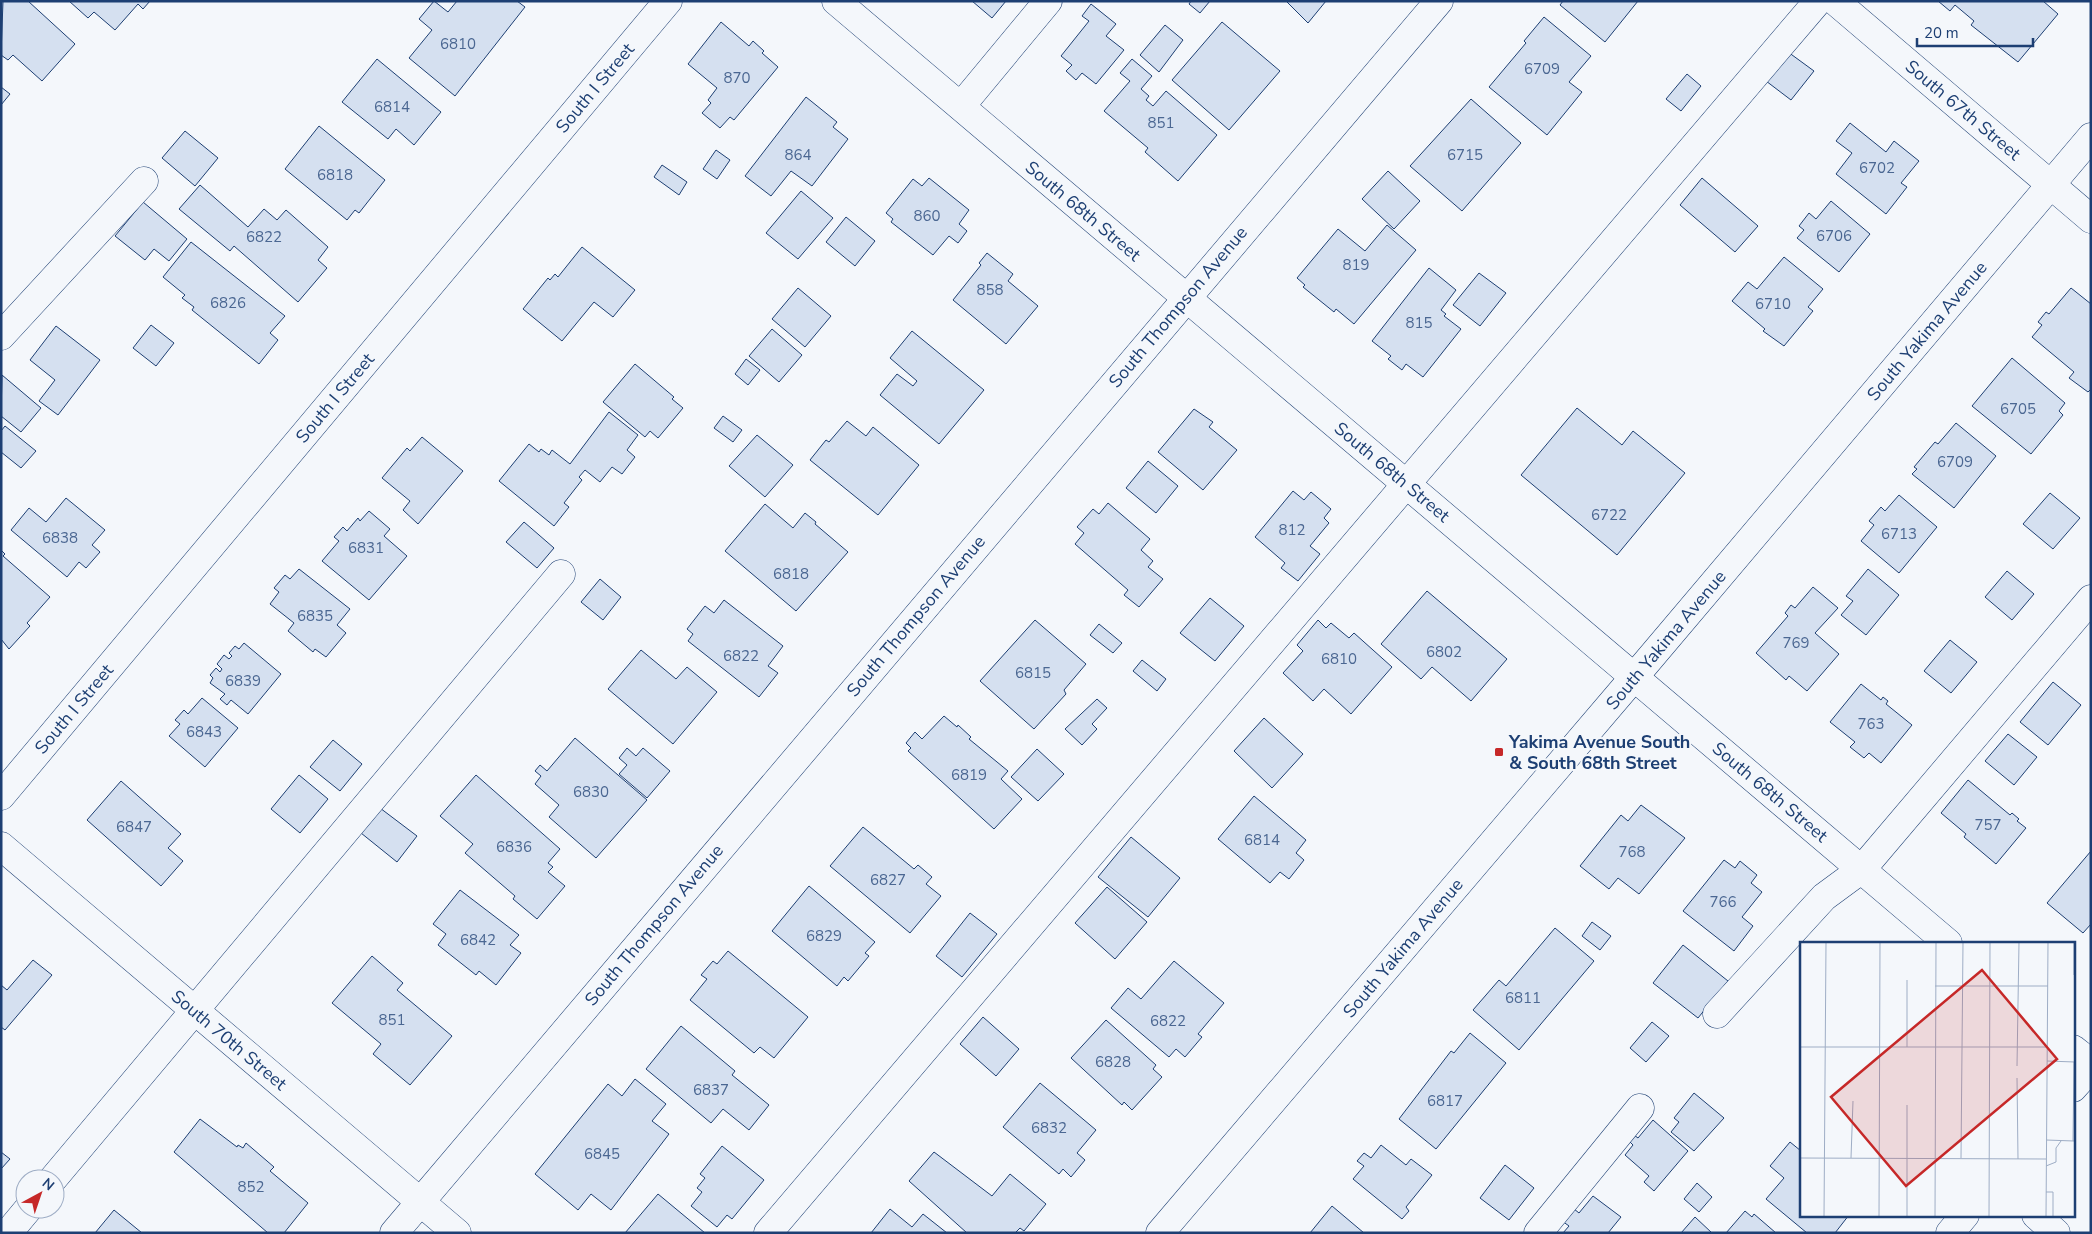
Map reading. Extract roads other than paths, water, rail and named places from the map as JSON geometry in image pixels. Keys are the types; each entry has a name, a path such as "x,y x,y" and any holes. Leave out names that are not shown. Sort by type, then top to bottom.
{"street":[{"name":"South I Street","path":"1,796 668,1"},
{"name":"South 68th Street","path":"836,1 1947,942"},
{"path":"961,106 1048,1"},
{"name":"South Thompson Avenue","path":"394,1233 1185,298 1439,1"},
{"path":"768,1233 1818,1"},
{"name":"South 67th Street","path":"1835,1 2091,219"},
{"name":"South Yakima Avenue","path":"1160,1233 1635,676 2091,136"},
{"path":"1,336 144,181"},
{"path":"61,1169 560,574"},
{"path":"1717,1014 1824,897 1862,869 2091,599"},
{"name":"South 70th Street","path":"1,846 457,1233"},
{"path":"2074,1049 2091,1063"},
{"path":"2074,1087 2091,1068"},
{"path":"1538,1233 1640,1108"},
{"path":"1950,1233 1964,1216"},
{"path":"2037,1216 2056,1233"},
{"path":"8,1233 20,1219"}],"place":[{"name":"Yakima Avenue South & South 68th Street","path":"1499,752"}]}
